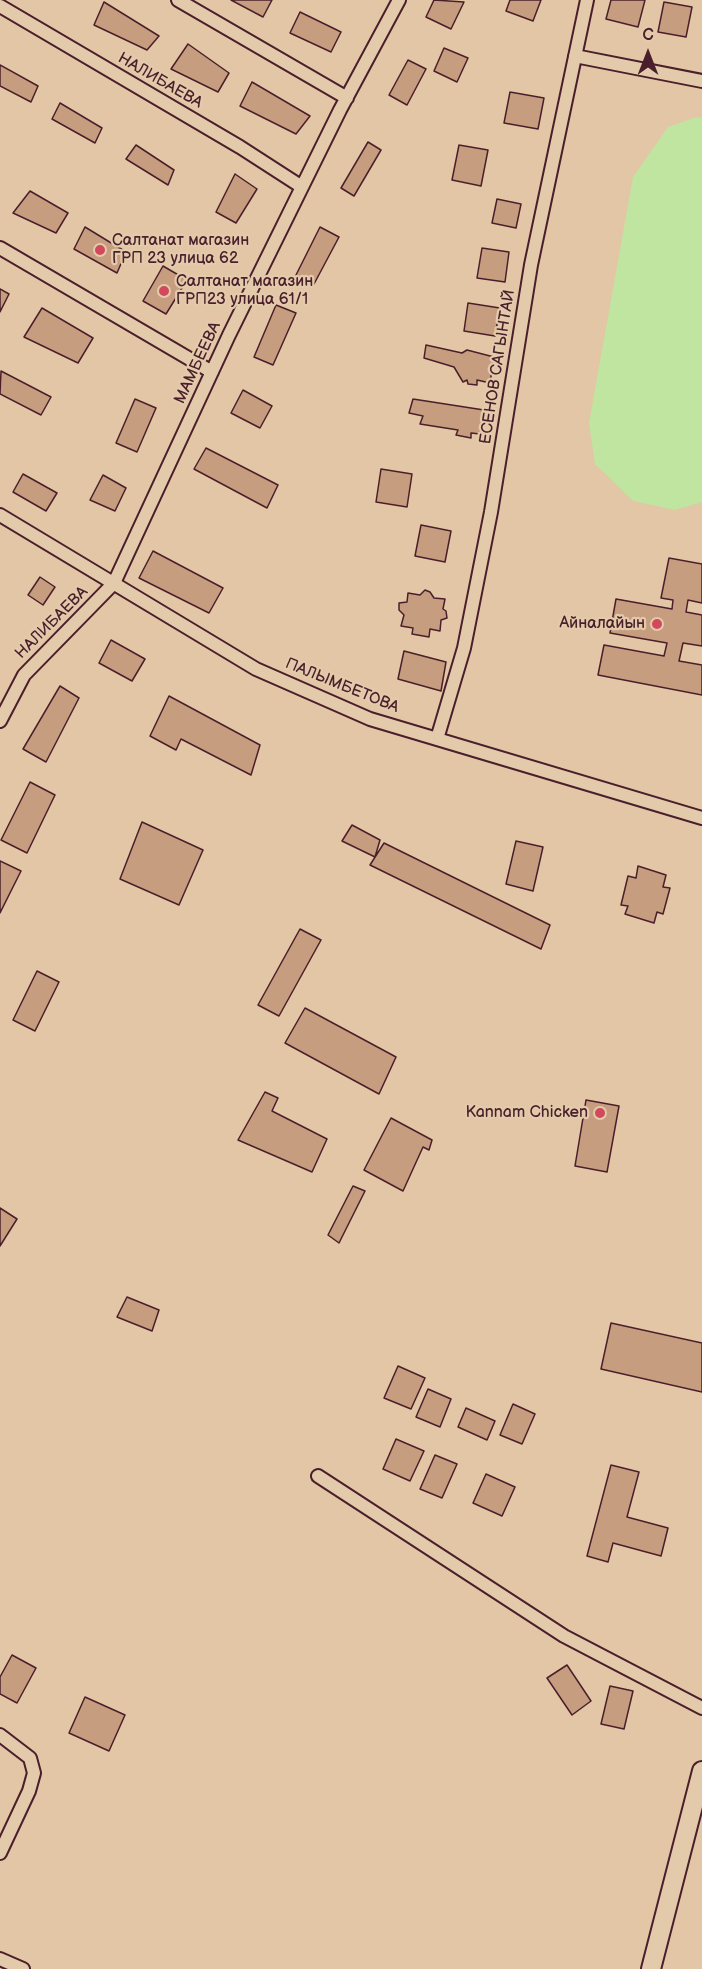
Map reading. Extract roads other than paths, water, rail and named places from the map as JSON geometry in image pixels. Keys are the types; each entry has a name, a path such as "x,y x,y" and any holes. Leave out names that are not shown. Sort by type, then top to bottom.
{"main road":[{"path":"651,1969 702,1771"}],"street":[{"path":"178,0 346,98"},
{"name":"МАМБЕЕВА","path":"114,584 212,372 302,187 346,98 399,0"},
{"name":"ЕСЕНОВ САГЫНТАЙ","path":"437,739 464,648 492,512 531,265 587,0"},
{"name":"НАЛИБАЕВА","path":"0,6 240,147 302,187"},
{"path":"575,56 702,81"},
{"path":"0,248 212,372"},
{"name":"ПАЛЫМБЕТОВА","path":"0,515 256,669 370,719 702,818"},
{"name":"НАЛИБАЕВА","path":"0,721 24,675 114,584"},
{"path":"318,1476 564,1636 702,1708"},
{"path":"0,1735 30,1758 34,1773 29,1791 0,1853"},
{"path":"0,1959 23,1969"}],"place":[{"name":"Салтанат магазин ГРП 23 улица 62","path":"100,250"},
{"name":"Салтанат магазин ГРП23 улица 61/1","path":"164,291"},
{"name":"Айналайын","path":"657,624"},
{"name":"Kannam Chicken","path":"600,1113"}]}
